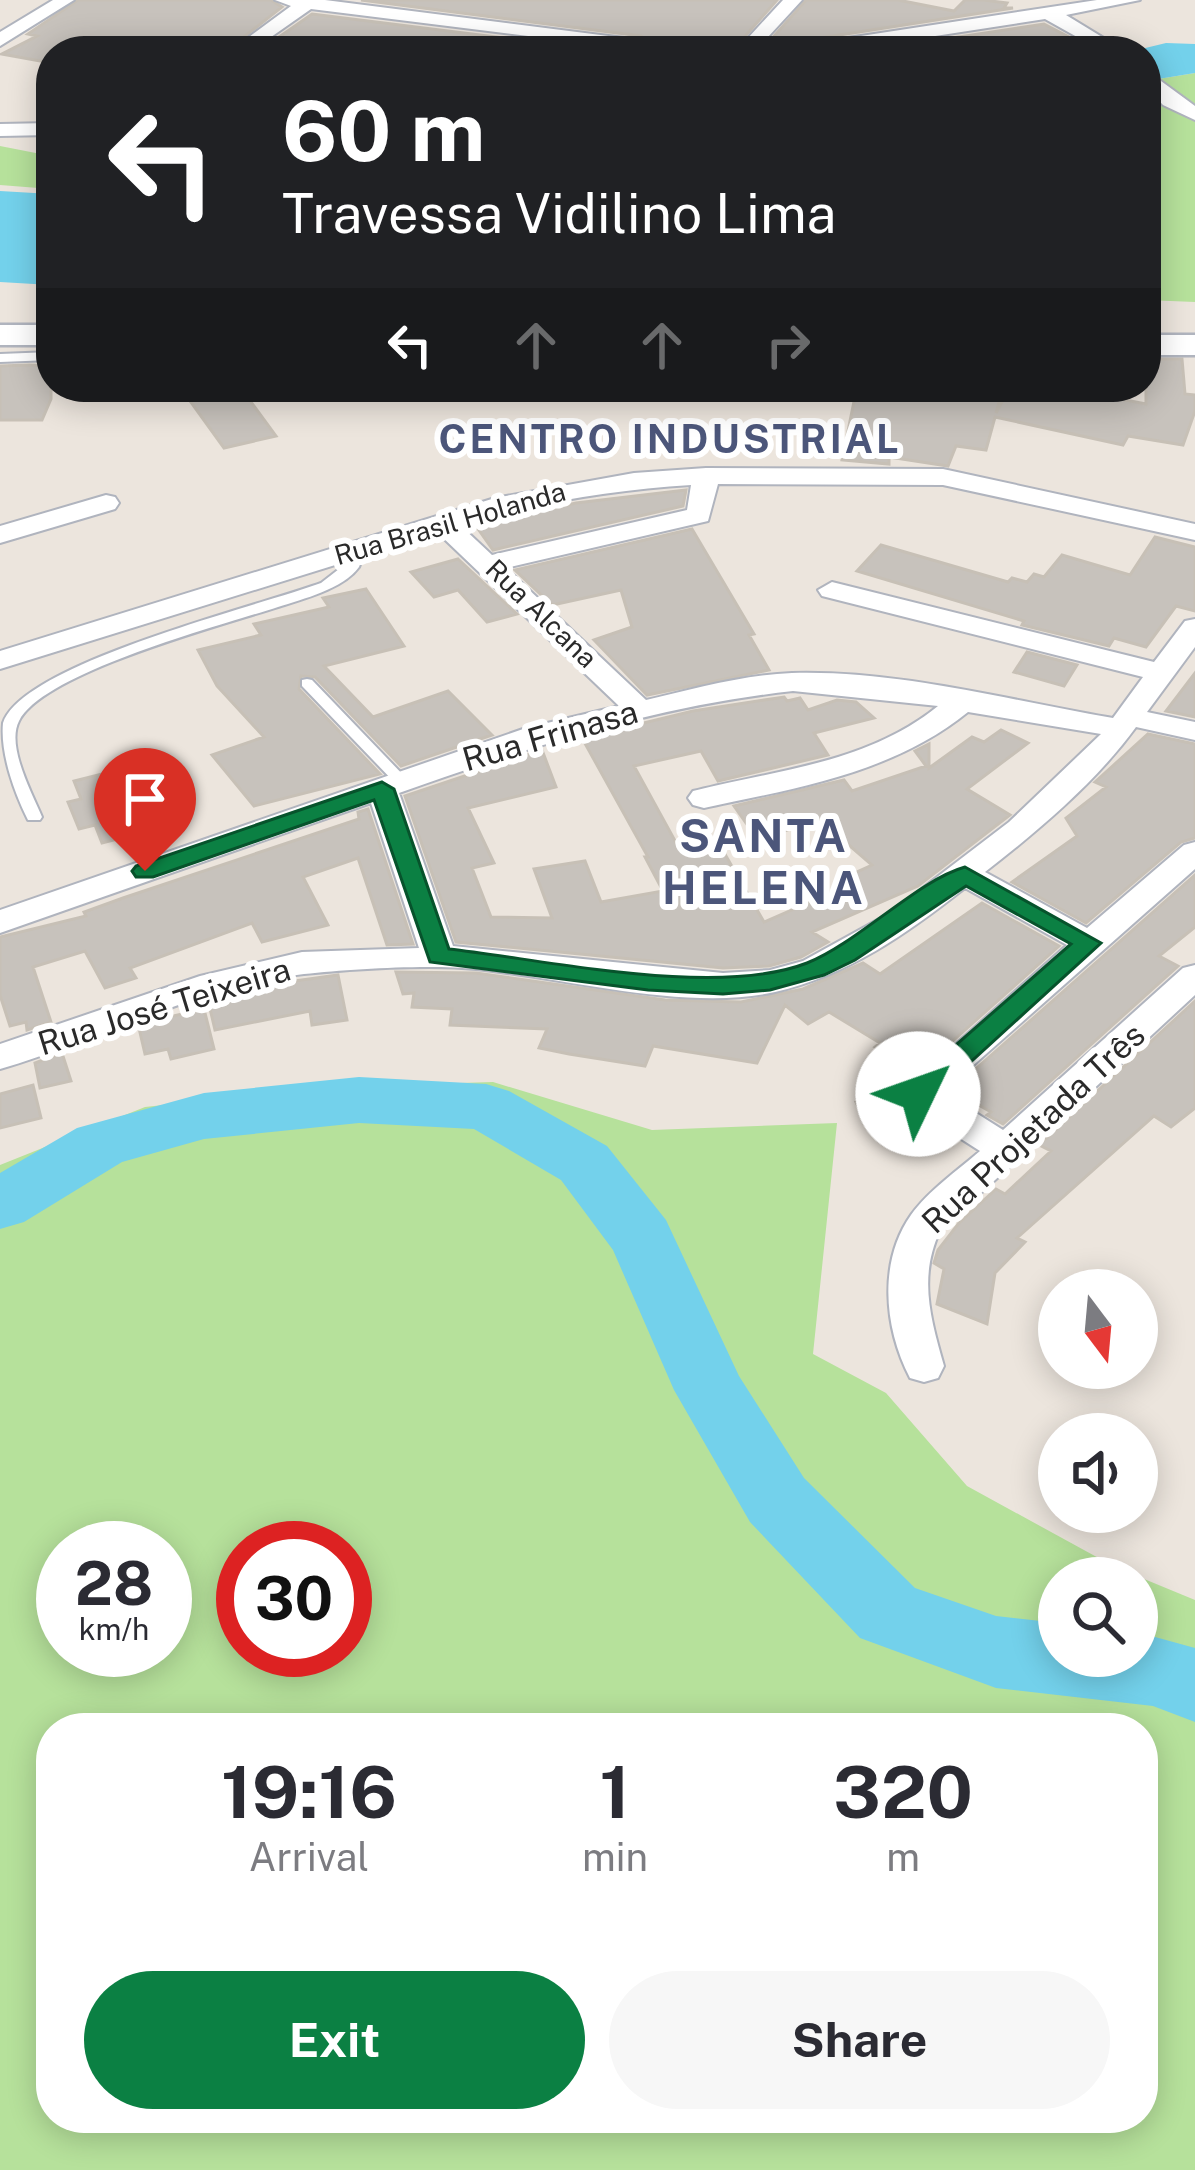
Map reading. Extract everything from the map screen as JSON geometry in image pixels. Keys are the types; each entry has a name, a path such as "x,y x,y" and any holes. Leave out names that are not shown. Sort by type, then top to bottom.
{"main road":[{"path":"0,335 36,335"},
{"path":"1161,345 1195,345"}],"street":[{"path":"0,40 65,0"},
{"path":"284,0 567,36"},
{"path":"759,36 793,0"},
{"path":"887,36 1034,10 1131,0"},
{"path":"260,36 309,2"},
{"path":"1034,10 1088,36"},
{"path":"509,36 534,15"},
{"path":"1161,91 1195,114"},
{"path":"0,130 36,129"},
{"path":"489,564 699,514 706,476"},
{"name":"Rua Brasil Holanda","path":"0,660 442,522 550,493 706,476 943,476 1195,532"},
{"path":"0,535 106,503"},
{"name":"Rua Alcana","path":"442,522 638,708"},
{"path":"832,590 1160,672"},
{"name":"Rua José Teixeira","path":"0,1057 258,971 302,963 439,956 648,981 723,985 770,982 815,969 846,954 965,875 1069,785 1125,723 1195,627"},
{"name":"Rua Frinasa","path":"0,922 537,734 730,688 793,682 1195,731"},
{"path":"704,798 802,777 894,748 923,736 963,701"},
{"path":"392,786 439,956"},
{"path":"1006,1149 918,1094 1195,852"},
{"path":"965,875 1089,943"},
{"name":"Rua Projetada Três","path":"924,1366 904,1279 910,1250 926,1222 1195,976"}],"lane":[{"path":"0,358 36,357"},
{"path":"34,817 11,752 10,723 21,706 82,669 326,586 349,571 357,549"},
{"path":"307,682 392,786"}],"green space":[{"path":"1195,73 1195,302 1161,301 1161,79"},
{"path":"0,146 36,153 36,188 0,185"},
{"path":"493,1082 652,1130 837,1123 813,1354 886,1393 967,1486 1038,1525 1038,1533 1053,1533 1097,1557 1038,1557 1038,1677 1158,1677 1158,1585 1195,1600 1195,2170 0,2170 0,1165 145,1107 330,1087"}],"water":[{"path":"1161,44 1195,44 1195,73 1161,79"},
{"path":"0,191 36,193 36,284 0,282"}],"building":[{"path":"78,0 271,0 282,7 245,36 28,34"},
{"path":"361,0 777,0 745,36 641,36"},
{"path":"806,0 898,0 954,11 965,0 983,0 1013,8 833,36 774,36"},
{"path":"312,14 489,36 280,36"},
{"path":"1044,24 1067,36 965,36"},
{"path":"36,37 36,60 2,54"},
{"path":"1161,359 1182,359 1185,394 1195,395 1195,411 1183,445 1128,436 1123,445 995,417 986,450 956,446 948,466 889,457 889,464 842,460 854,402 999,402 996,413 1002,402 1161,402"},
{"path":"36,365 36,402 50,402 42,420 0,420 0,366"},
{"path":"191,402 251,402 276,436 224,448"},
{"path":"686,490 683,506 493,550 476,526 576,503"},
{"path":"692,529 754,634 749,635 769,670 647,695 594,640 632,627 621,590 552,605 515,570"},
{"path":"1155,537 1195,547 1195,611 1176,606 1146,647 1114,638 1109,646 1022,625 1024,621 857,571 881,545 1008,582 1012,578 1027,582 1034,574 1044,577 1062,555 1130,575"},
{"path":"458,559 517,614 487,622 458,590 434,597 411,572"},
{"path":"366,589 404,646 324,666 373,717 448,691 492,735 401,766 315,677 301,676 299,689 380,774 254,806 212,755 264,737 217,686 198,650 261,635 254,624 329,607 323,598"},
{"path":"1027,652 1077,665 1064,686 1014,672"},
{"path":"1195,673 1195,717 1166,711"},
{"path":"784,697 787,701 800,698 808,710 837,700 856,702 874,718 814,733 828,755 718,781 701,751 634,766 680,850 687,854 718,842 764,922 851,884 844,878 872,865 819,819 758,840 734,806 844,780 852,791 926,766 915,751 929,744 929,768 972,737 984,742 1001,730 1028,743 967,789 1010,815 918,886 812,932 828,942 801,957 769,966 723,968 456,942 405,796 542,750 556,787 468,808 494,863 472,868 491,917 552,918 534,869 585,861 601,902 663,891 582,738 693,711"},
{"path":"1148,734 1195,744 1195,838 1181,842 1086,923 1012,882 1077,836 1066,818 1106,787 1095,782"},
{"path":"118,770 145,832 102,843 95,825 79,829 68,802 81,799 74,781"},
{"path":"368,809 413,944 387,945 358,858 303,877 328,925 262,942 252,923 130,968 136,978 105,988 85,951 33,967 51,1022 27,1030 26,1022 10,1026 0,995 0,937 86,916 84,912 123,898 359,819 358,812"},
{"path":"1195,875 1195,927 1159,956 1178,966 1003,1124 952,1090"},
{"path":"982,903 1059,946 918,1072 829,1012 808,1024 785,1005 757,1063 653,1046 645,1066 569,1054 539,1048 547,1029 450,1025 452,1009 412,1007 414,993 403,994 396,972 476,973 665,1000 741,1002 803,989 863,963 880,974"},
{"path":"338,975 347,1020 312,1025 310,1011 215,1030 208,1000 266,985"},
{"path":"1195,1001 1195,1108 1171,1127 1154,1116 1017,1238 1025,1242 995,1273 987,1324 937,1304 944,1269 934,1263 959,1223 996,1189 1005,1194 1051,1151 1039,1145"},
{"path":"204,1009 214,1049 171,1059 168,1049 145,1054 138,1024"},
{"path":"62,1053 71,1081 40,1088 35,1063"},
{"path":"33,1085 41,1118 0,1128 0,1094"},
{"path":"894,1094 908,1121 870,1130 856,1102"}],"waterway":[{"path":"0,1204 100,1145 204,1116 359,1100 486,1107 584,1163 642,1238 710,1390 777,1500 888,1613 996,1652 1153,1670 1195,1685"}],"district":[{"name":"CENTRO INDUSTRIAL","path":"670,439"},
{"name":"SANTA HELENA","path":"764,862"}],"route":[{"path":"145,871 382,789 439,956 648,981 770,982 846,954 965,875 1089,943 918,1094"}]}
